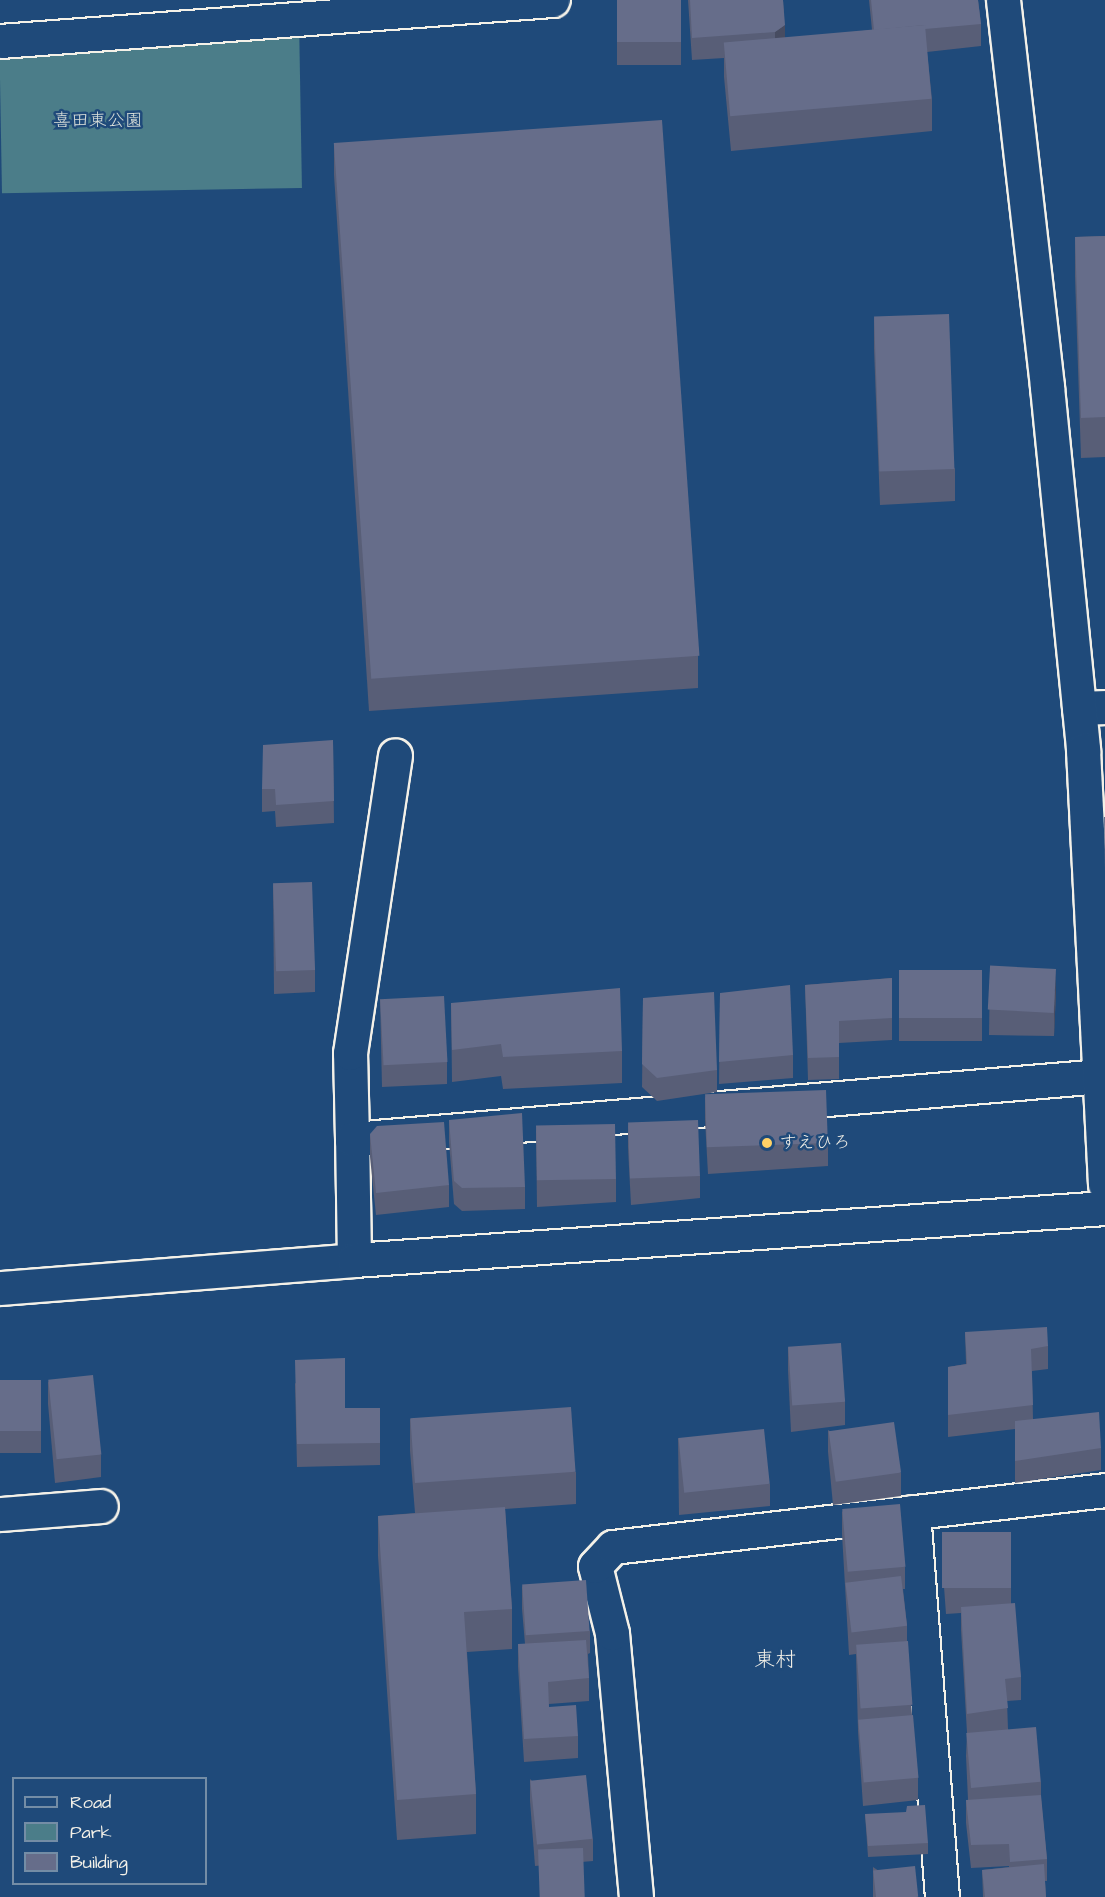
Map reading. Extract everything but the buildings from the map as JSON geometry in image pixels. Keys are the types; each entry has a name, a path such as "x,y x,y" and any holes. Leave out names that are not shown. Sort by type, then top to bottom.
{"street":[{"path":"0,42 552,0"},
{"path":"1003,0 1047,387 1092,707 1100,1076 1105,1184"},
{"path":"354,1260 350,1053 395,754"},
{"path":"352,1139 1100,1076"},
{"path":"0,1288 354,1260 1105,1208"},
{"path":"636,1897 612,1633 595,1566 613,1547 1105,1490"},
{"path":"0,1514 101,1506"},
{"path":"913,1512 942,1897"}],"green space":[{"name":"喜田東公園","path":"299,19 302,188 2,193 0,24"}],"place":[{"name":"すえひろ","path":"767,1143"}],"district":[{"name":"東村","path":"775,1660"}]}
